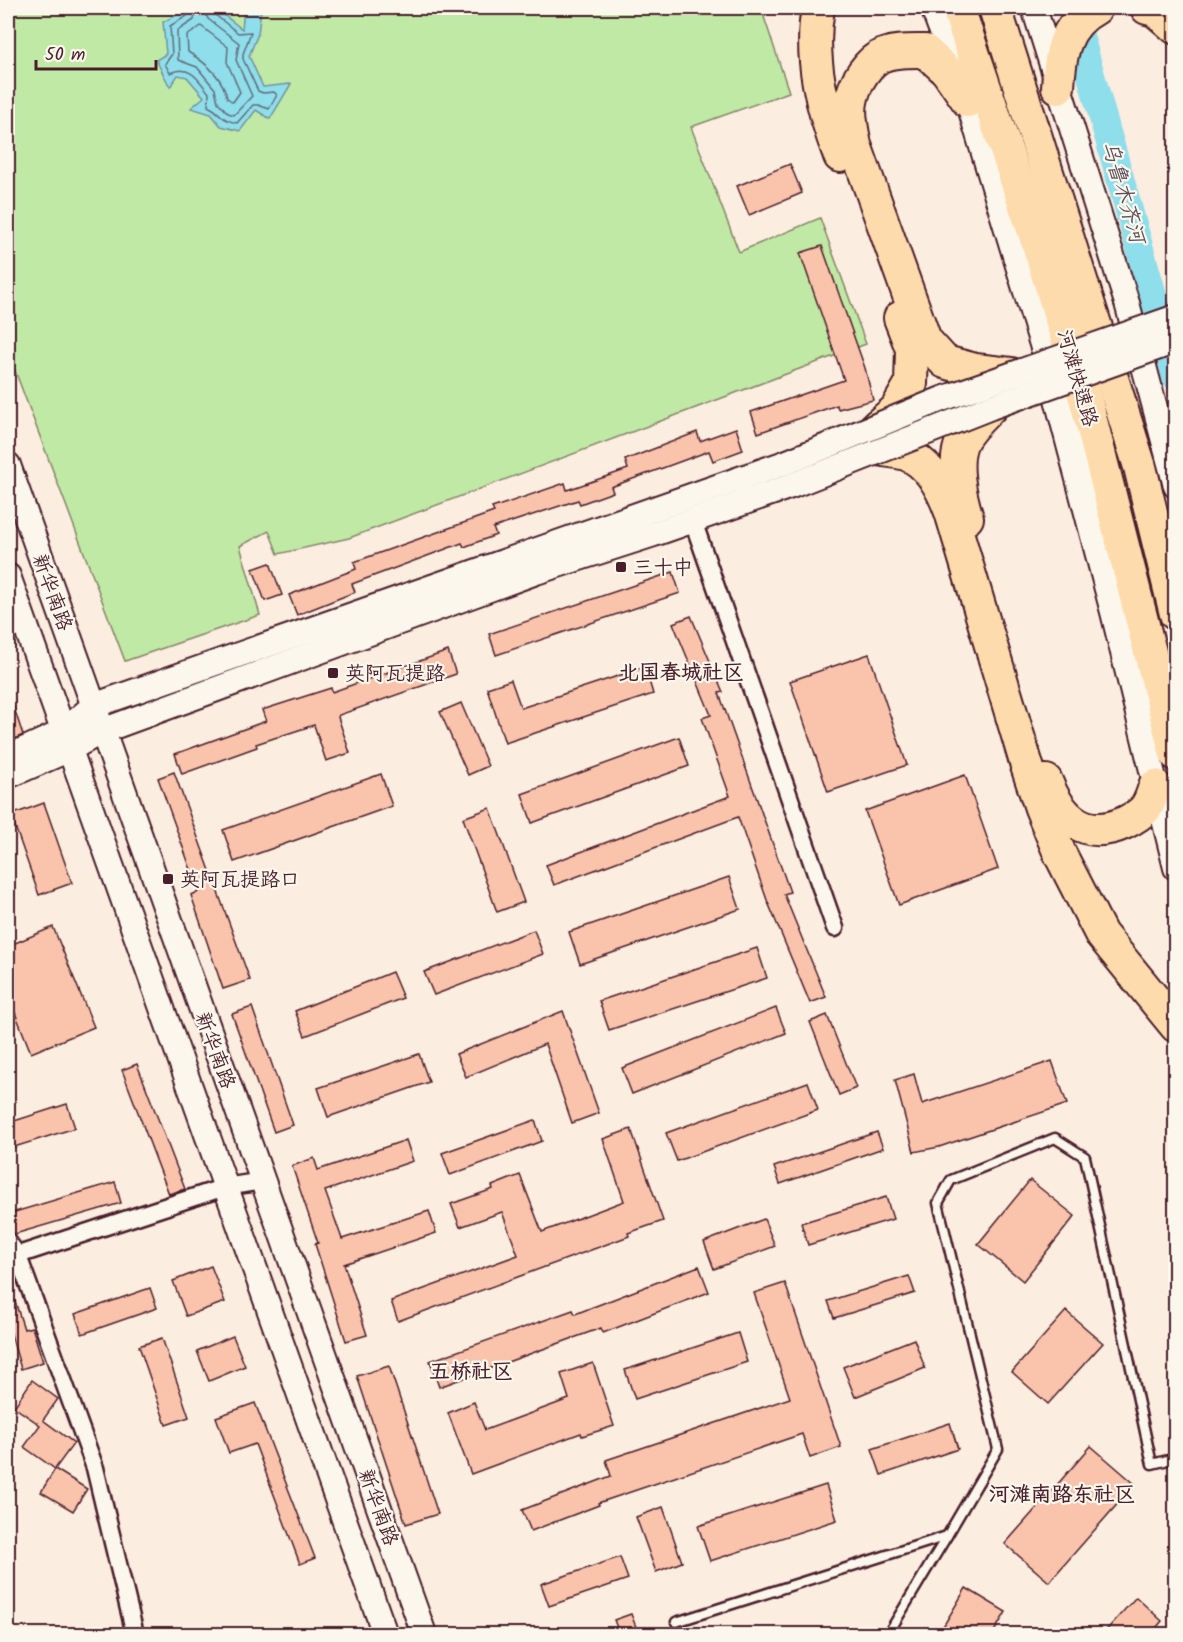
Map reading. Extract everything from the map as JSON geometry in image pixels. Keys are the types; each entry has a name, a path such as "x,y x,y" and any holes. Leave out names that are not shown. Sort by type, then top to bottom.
{"highway":[{"path":"818,8 814,44 817,74 834,142 852,163 925,340 945,362 975,370 1011,374"},
{"name":"河滩快速路","path":"958,8 1040,250 1086,401 1176,754"},
{"name":"河滩快速路","path":"995,8 1140,467 1176,614"},
{"path":"1058,87 1060,62 1066,38 1085,14 1096,8"},
{"path":"1148,8 1155,10 1176,28"},
{"path":"968,101 947,71 925,51 903,51 880,57 864,70 851,96 852,163 912,349 910,384 879,438 921,463 943,491 1033,764 1060,808 1083,827 1097,830 1113,827 1138,816 1150,805 1155,786"},
{"path":"991,407 972,426 962,441 958,464 960,494 1033,764 1041,808 1060,854 1101,934 1176,1026"}],"street":[{"path":"933,8 968,101 1047,361 1113,612 1176,868"},
{"path":"1034,8 1128,303 1176,486"},
{"path":"879,438 942,399 1176,317"},
{"path":"8,776 67,741 93,706 788,474 879,438 991,407 1176,341"},
{"name":"新华南路","path":"8,465 424,1635"},
{"path":"8,757 102,730 536,572 693,520 788,474"},
{"path":"693,520 835,928"},
{"name":"新华南路","path":"8,576 385,1635"},
{"path":"135,1635 95,1468 11,1252 225,1187 263,1180"}],"lane":[{"path":"888,1635 998,1449 938,1203 951,1180 1055,1138 1085,1157 1152,1464 1176,1458"},
{"path":"676,1622 947,1536"}],"green space":[{"path":"8,8 761,8 789,92 691,127 739,252 820,218 866,344 349,538 278,554 269,531 240,546 260,615 125,661 8,352"}],"water":[{"path":"183,8 215,8 242,29 244,8 261,8 258,34 249,56 263,87 291,84 270,119 256,110 240,131 221,126 211,114 191,108 204,97 187,77 178,75 170,87 156,60 166,54 163,22 183,12"}],"building":[{"path":"790,164 802,193 749,215 737,186"},
{"path":"822,246 865,368 873,400 838,409 837,405 758,433 751,412 844,380 800,253"},
{"path":"736,428 743,450 713,461 709,451 611,487 613,492 580,504 578,500 493,528 496,535 464,547 462,543 352,584 355,592 297,615 289,595 356,569 354,562 494,512 492,508 565,483 567,490 628,469 625,460 697,432 700,441"},
{"path":"270,563 282,595 265,601 253,569"},
{"path":"673,572 680,593 496,655 489,634"},
{"path":"691,616 723,692 719,693 790,892 784,894 826,997 810,1003 767,900 738,817 554,885 546,865 730,796 702,718 711,715 673,623"},
{"path":"448,651 456,674 339,715 350,753 326,761 314,725 256,744 257,747 182,774 175,754 266,721 262,710 331,688 332,692"},
{"path":"869,654 907,765 828,792 790,681"},
{"path":"645,667 653,694 505,743 487,688 511,680 521,708"},
{"path":"10,696 23,735 8,742 8,697"},
{"path":"461,703 488,766 468,775 440,712"},
{"path":"679,737 689,766 532,823 522,794"},
{"path":"174,772 250,980 223,989 191,895 199,892 158,778"},
{"path":"381,774 392,806 234,862 223,830"},
{"path":"965,775 998,869 899,905 865,811"},
{"path":"44,803 72,883 39,895 11,815"},
{"path":"490,808 524,902 497,912 463,818"},
{"path":"729,877 740,909 580,964 569,932"},
{"path":"53,927 94,1027 31,1053 8,995 8,946"},
{"path":"534,930 543,954 434,995 424,972"},
{"path":"757,948 767,978 609,1030 599,1001"},
{"path":"392,972 403,998 305,1036 295,1011"},
{"path":"252,1007 293,1125 274,1132 232,1014"},
{"path":"776,1008 786,1033 632,1094 622,1068"},
{"path":"563,1011 599,1113 572,1123 545,1044 466,1077 456,1054"},
{"path":"827,1015 856,1088 839,1095 810,1022"},
{"path":"419,1054 429,1082 328,1117 318,1088"},
{"path":"1052,1061 1067,1104 939,1147 914,1152 895,1080 914,1074 922,1104"},
{"path":"137,1064 185,1189 169,1194 122,1070"},
{"path":"808,1082 818,1110 677,1161 666,1133"},
{"path":"67,1104 75,1128 8,1149 8,1123"},
{"path":"535,1120 542,1141 450,1175 442,1153"},
{"path":"631,1129 663,1221 628,1233 629,1236 398,1321 391,1301 518,1255 502,1212 460,1227 451,1204 493,1189 492,1186 520,1175 542,1232 624,1201 603,1139"},
{"path":"877,1132 883,1148 780,1184 774,1167"},
{"path":"406,1140 413,1161 325,1191 342,1239 429,1211 436,1233 344,1264 367,1335 346,1341 315,1244 318,1243 292,1166 314,1158 318,1170"},
{"path":"1030,1180 1075,1216 1023,1281 978,1244"},
{"path":"115,1182 121,1203 15,1234 8,1232 8,1214"},
{"path":"886,1197 893,1219 808,1245 801,1223"},
{"path":"764,1219 775,1246 714,1269 704,1242"},
{"path":"211,1266 225,1302 186,1316 173,1281"},
{"path":"699,1266 709,1292 603,1333 601,1328 439,1387 430,1361 573,1310 575,1314"},
{"path":"909,1276 915,1293 834,1318 828,1301"},
{"path":"785,1283 841,1447 810,1458 802,1434 598,1503 599,1505 531,1531 522,1510 611,1476 606,1460 790,1398 754,1293"},
{"path":"8,1286 10,1286 24,1329 32,1327 43,1362 21,1369 8,1324"},
{"path":"150,1288 157,1308 82,1334 75,1314"},
{"path":"1066,1311 1103,1343 1048,1404 1012,1372"},
{"path":"738,1333 747,1362 635,1399 625,1370"},
{"path":"233,1336 245,1366 209,1381 197,1351"},
{"path":"162,1338 189,1417 166,1425 139,1346"},
{"path":"914,1339 925,1368 855,1397 843,1367"},
{"path":"593,1363 614,1426 582,1436 581,1433 471,1474 448,1413 474,1402 485,1430 569,1399 561,1374"},
{"path":"389,1366 438,1514 406,1524 357,1376"},
{"path":"32,1380 58,1399 43,1420 74,1443 55,1469 24,1447 40,1425 14,1407"},
{"path":"255,1403 315,1558 300,1564 255,1444 229,1453 216,1417"},
{"path":"950,1423 958,1449 881,1475 872,1449"},
{"path":"1091,1446 1135,1484 1049,1582 1005,1544"},
{"path":"55,1469 87,1489 73,1511 41,1492"},
{"path":"826,1485 837,1520 710,1561 698,1526"},
{"path":"663,1507 682,1562 656,1572 636,1517"},
{"path":"620,1557 628,1579 549,1606 541,1584"},
{"path":"966,1588 1006,1612 992,1635 938,1635"},
{"path":"1136,1597 1162,1621 1150,1635 1102,1635"},
{"path":"631,1614 639,1635 620,1635 614,1620"}],"waterway":[{"name":"乌鲁木齐河","path":"1072,8 1176,377"}],"place":[{"name":"三十中","path":"621,567"},
{"name":"英阿瓦提路","path":"333,673"},
{"name":"英阿瓦提路口","path":"168,879"}],"district":[{"name":"北国春城社区","path":"681,672"},
{"name":"五桥社区","path":"471,1371"},
{"name":"河滩南路东社区","path":"1062,1494"}]}
